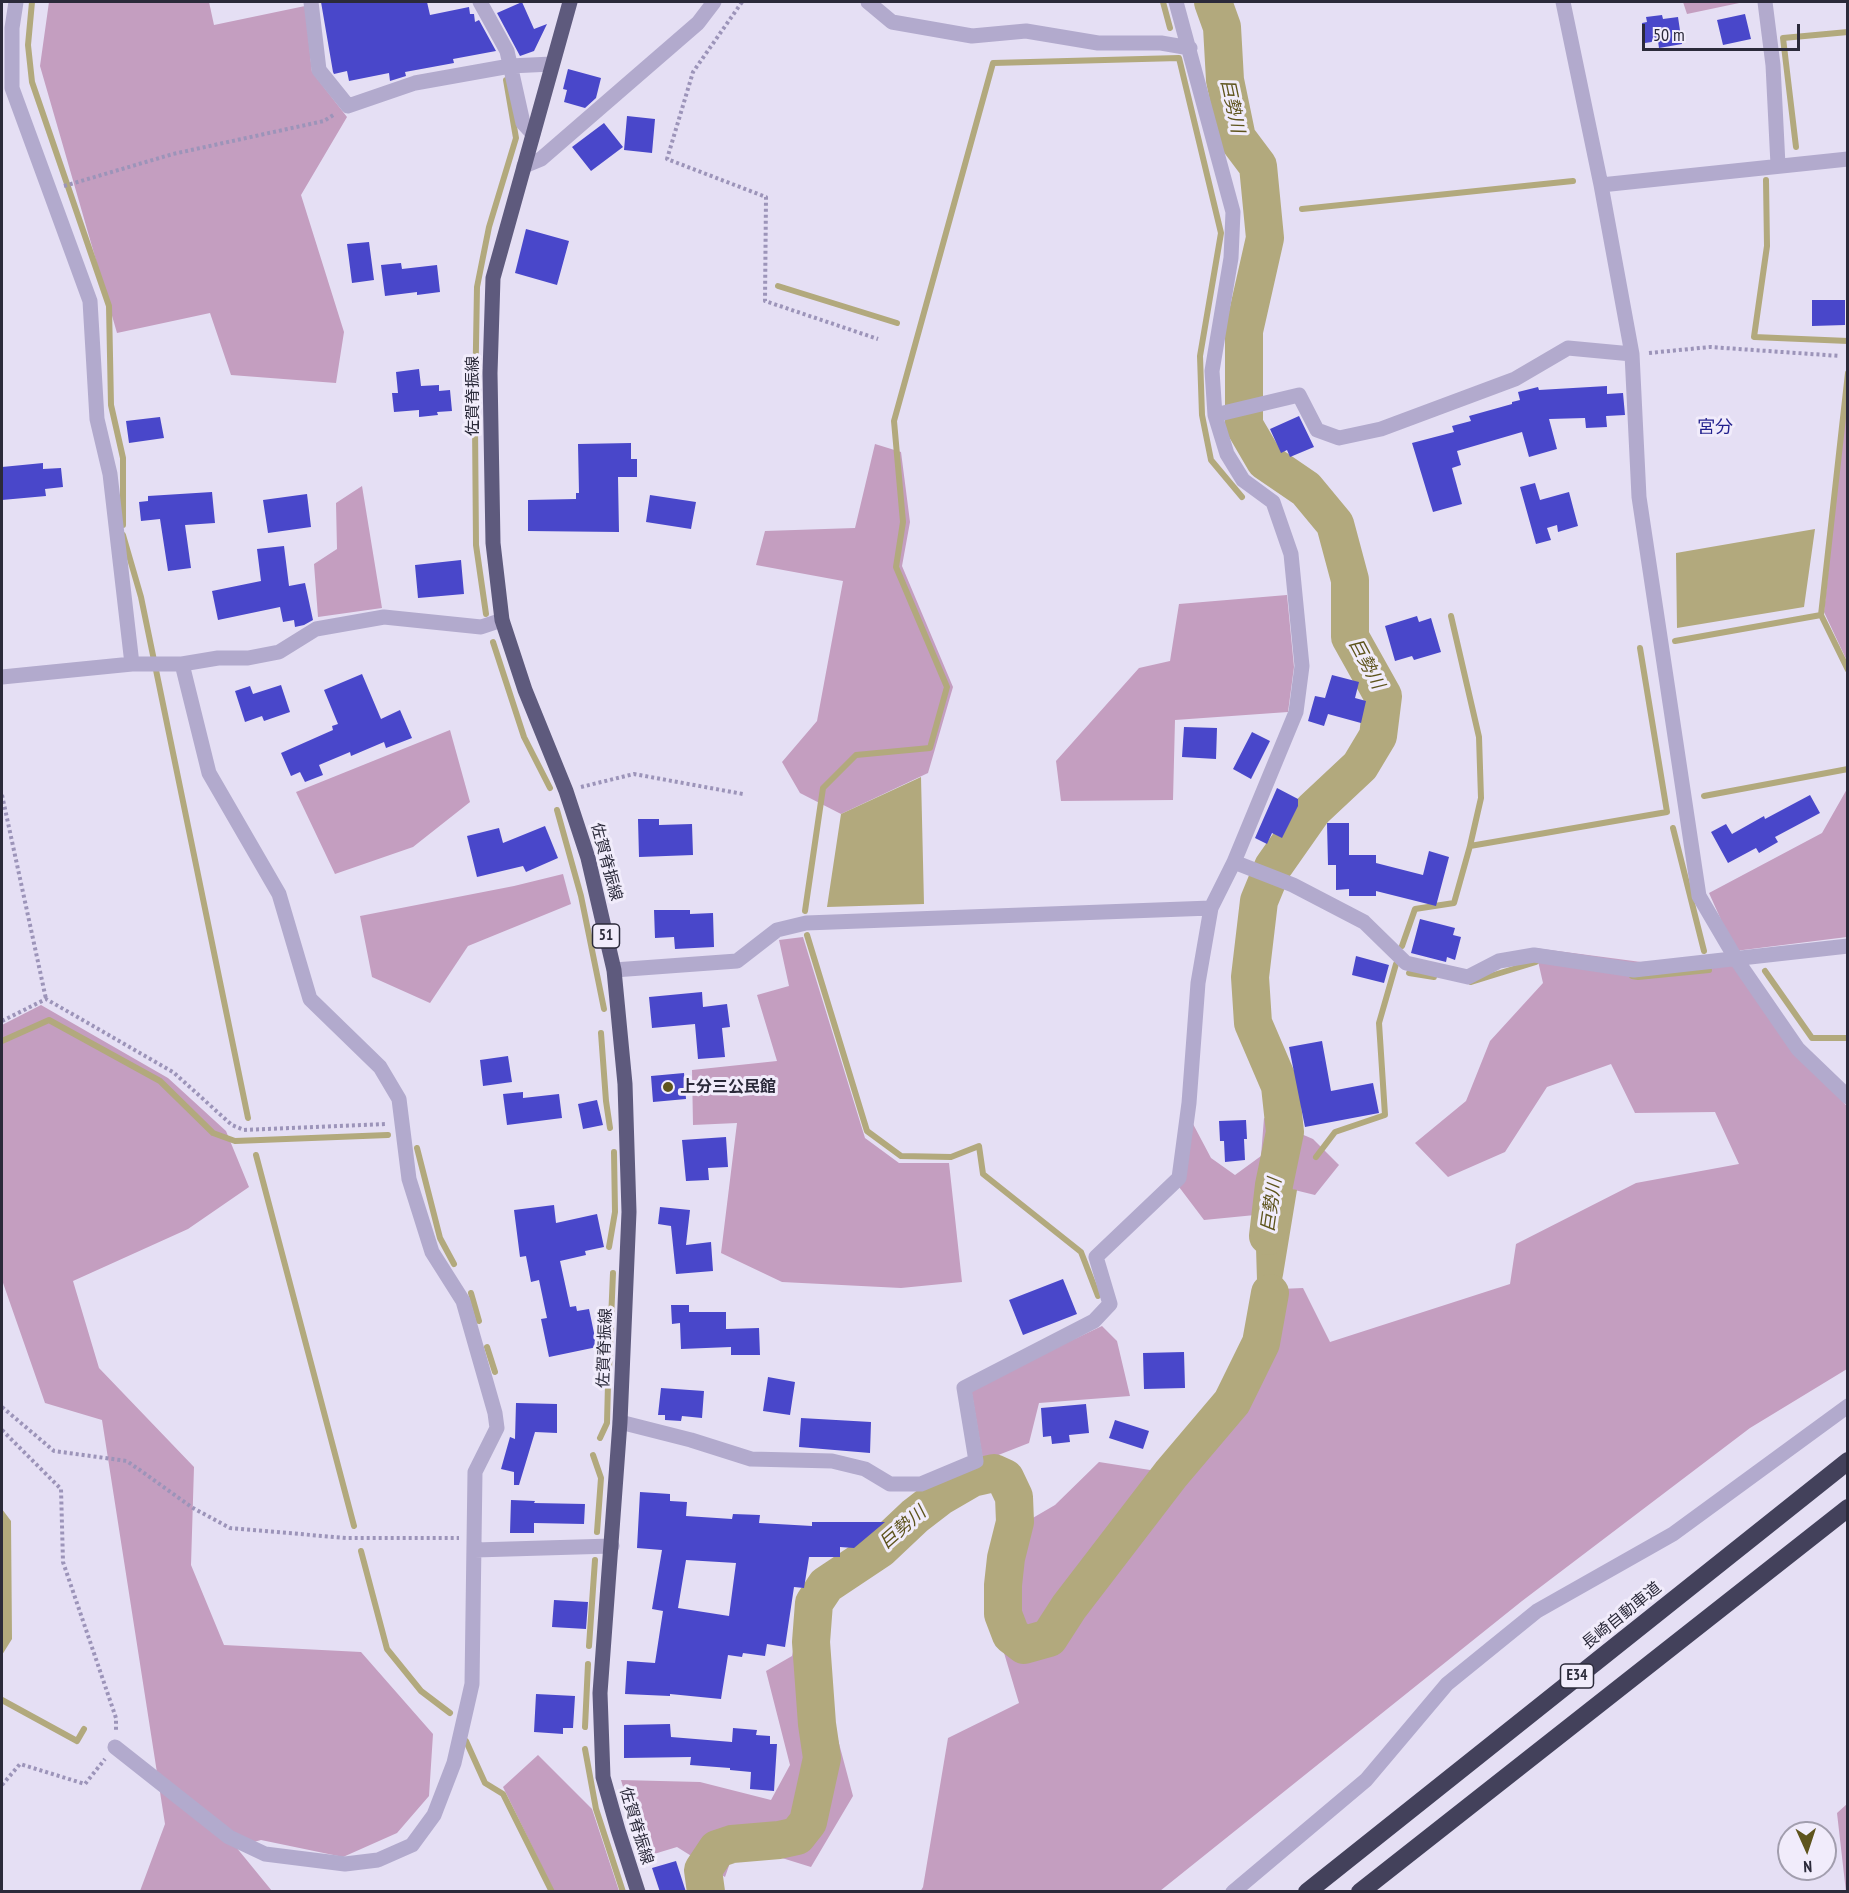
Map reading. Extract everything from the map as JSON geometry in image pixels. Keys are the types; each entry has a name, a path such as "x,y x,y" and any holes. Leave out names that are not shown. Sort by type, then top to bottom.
{"highway":[{"name":"長崎自動車道","path":"1307,1892 1848,1461"},
{"name":"E34","path":"1360,1892 1848,1508"}],"main road":[{"name":"佐賀脊振線","path":"570,2 493,278 490,373 493,543 502,620 525,690 566,791 588,858 614,970 625,1084 629,1212 620,1422 600,1693 603,1777 638,1892"}],"street":[{"path":"16,2 12,28 12,88 90,301 97,419 110,474 136,664"},
{"path":"311,2 319,70 348,106 415,83 510,66 552,64"},
{"path":"480,2 507,51 523,123 533,134"},
{"path":"524,166 542,159 698,23 714,2"},
{"path":"868,2 892,22 972,36 1026,31 1098,43 1161,43 1190,48"},
{"path":"620,1422 692,1440 751,1459 832,1461 866,1470 890,1484 921,1484 976,1461 964,1388 1094,1321 1110,1304 1096,1257 1179,1178 1189,1103 1198,983 1211,908 1240,865 1296,712 1302,666 1291,554 1273,502 1243,480 1227,454 1215,415 1212,371 1231,258 1233,212 1176,2"},
{"path":"1563,2 1601,185 1632,354 1639,497 1699,896 1736,959 1798,1048 1848,1096"},
{"path":"1765,2 1773,65 1778,165"},
{"path":"1601,185 1848,159"},
{"path":"1215,415 1299,395 1317,430 1339,438 1381,429 1515,379 1568,348 1632,354"},
{"path":"2,677 136,664 183,664 218,658 248,658 279,652 315,629 384,617 481,627 502,620"},
{"path":"115,1747 229,1837 265,1854 345,1864 378,1860 412,1845 434,1815 454,1763 472,1684 475,1472 497,1428 495,1413 463,1301 432,1252 409,1179 399,1099 380,1067 310,999 279,894 209,774 183,664"},
{"path":"1240,865 1293,885 1364,921 1406,963 1468,977 1499,961 1534,955 1634,970 1848,946"},
{"path":"614,970 736,961 777,930 806,923 1211,908"},
{"path":"1233,1892 1366,1780 1447,1684 1537,1611 1673,1534 1848,1406"},
{"path":"475,1544 612,1546"}],"path":[{"path":"742,2 693,72 667,159 766,197 765,301 878,339"},
{"path":"79,182 173,154 324,121 348,106"},
{"path":"1632,354 1710,347 1840,356"},
{"path":"566,791 634,774 743,794"},
{"path":"2,795 46,999 173,1072 232,1125 244,1130 401,1124"},
{"path":"2,1021 46,999"},
{"path":"2,1407 54,1451 127,1461 193,1508 230,1528 346,1538 475,1544"},
{"path":"2,1430 61,1489 63,1562 116,1718 115,1747 85,1784 20,1764 2,1785"}],"shaded area":[{"path":"49,2 209,2 214,25 305,6 312,72 347,117 301,195 344,332 336,383 231,375 210,313 117,333 40,66"},
{"path":"1683,2 1744,2 1687,14"},
{"path":"1847,390 1848,661 1824,612"},
{"path":"875,444 901,452 910,522 902,566 953,687 928,773 841,814 800,793 782,762 817,721 843,581 756,565 765,531 855,528"},
{"path":"362,486 382,608 318,617 314,564 337,549 336,503"},
{"path":"1287,595 1294,667 1288,712 1175,720 1173,800 1061,801 1056,761 1139,668 1170,661 1179,604"},
{"path":"450,730 470,802 413,847 335,874 296,792"},
{"path":"1847,789 1847,937 1735,951 1709,893 1822,833"},
{"path":"563,874 571,904 468,946 430,1003 372,977 360,916 514,886"},
{"path":"803,937 865,1138 899,1163 949,1163 962,1282 901,1288 782,1282 721,1253 737,1123 693,1125 692,1070 777,1061 757,995 789,986 779,940"},
{"path":"1535,948 1641,962 1701,958 1732,965 1795,1054 1847,1106 1847,1369 1750,1428 1522,1601 1160,1891 920,1892 923,1887 948,1738 1019,1703 990,1606 995,1540 1055,1505 1099,1462 1163,1472 1224,1400 1241,1364 1261,1343 1274,1316 1280,1289 1303,1288 1330,1342 1510,1284 1516,1244 1636,1183 1739,1164 1715,1112 1635,1113 1611,1064 1547,1087 1505,1152 1448,1177 1415,1143 1466,1101 1490,1041 1543,983"},
{"path":"41,1005 168,1078 226,1131 249,1187 188,1229 73,1281 99,1368 194,1467 191,1565 224,1645 361,1652 433,1734 429,1796 397,1833 343,1857 261,1840 236,1847 272,1891 140,1891 165,1824 102,1420 45,1403 2,1280 2,1025"},
{"path":"1183,1105 1211,1158 1235,1175 1261,1156 1264,1118 1313,1139 1339,1165 1315,1195 1266,1183 1255,1215 1204,1220 1173,1179"},
{"path":"1102,1326 1117,1341 1130,1396 1039,1403 1029,1443 983,1461 971,1388"},
{"path":"802,1610 827,1630 833,1721 853,1796 811,1867 769,1854 732,1857 725,1877 677,1847 644,1857 621,1780 700,1782 771,1800 790,1765 766,1671 792,1656"},
{"path":"538,1755 592,1809 619,1891 554,1891 503,1787"},
{"path":"1847,1804 1848,1891 1846,1892 1837,1813"}],"water":[{"path":"1815,529 1804,607 1677,628 1676,553"},
{"path":"921,777 924,904 827,907 841,814"},
{"path":"1266,1183 1297,1190 1274,1316 1261,1343 1255,1215"},
{"path":"2,1509 11,1521 12,1639 2,1655"}],"building":[{"path":"321,2 427,2 430,15 469,7 470,14 474,14 475,22 479,20 496,51 453,59 454,63 405,72 406,76 390,81 389,73 349,81 347,71 334,74 333,72"},
{"path":"522,2 534,29 547,24 534,51 520,56 497,13"},
{"path":"1745,14 1751,39 1723,45 1717,20"},
{"path":"1662,15 1663,19 1678,17 1682,44 1659,48 1658,41 1645,43 1642,23 1647,22 1646,17"},
{"path":"568,69 601,78 596,98 585,108 564,102 567,90 563,89"},
{"path":"627,116 655,119 652,153 624,150"},
{"path":"604,123 623,147 591,171 572,147"},
{"path":"526,229 569,241 557,285 515,273"},
{"path":"369,242 374,280 352,283 347,244"},
{"path":"401,263 402,269 437,265 440,292 385,296 381,265"},
{"path":"1812,300 1845,300 1845,325 1812,326"},
{"path":"419,369 421,386 439,385 439,391 450,390 452,411 419,417 419,410 394,412 392,393 398,393 396,372"},
{"path":"1607,386 1607,394 1623,393 1625,415 1606,416 1607,427 1586,428 1585,418 1549,419 1557,449 1529,457 1522,432 1457,451 1461,465 1452,468 1462,504 1433,512 1412,443 1454,432 1452,426 1471,421 1469,416 1520,400 1518,392 1538,387 1539,390"},
{"path":"1299,416 1314,447 1290,457 1287,450 1281,453 1270,429"},
{"path":"160,417 164,438 129,443 126,421"},
{"path":"631,443 631,459 637,459 637,477 618,477 619,532 528,531 528,500 576,499 576,493 579,493 578,444"},
{"path":"43,463 43,469 61,468 63,487 45,489 46,496 2,500 2,467"},
{"path":"1535,483 1540,500 1569,492 1578,526 1558,532 1557,525 1547,528 1551,540 1536,544 1520,487"},
{"path":"212,492 215,523 185,525 191,568 168,571 160,519 141,521 139,502 148,501 148,496"},
{"path":"307,494 311,527 268,533 263,500"},
{"path":"650,495 696,502 691,529 646,522"},
{"path":"284,546 289,586 305,583 313,620 295,627 294,620 283,622 280,607 218,620 212,591 261,581 257,549"},
{"path":"461,560 464,594 418,598 415,565"},
{"path":"1417,616 1419,622 1431,618 1441,652 1414,660 1412,656 1395,661 1385,626"},
{"path":"362,674 381,719 400,710 412,738 386,748 384,742 351,756 350,752 319,765 323,775 305,782 300,772 291,776 281,753 333,730 332,726 338,724 324,690"},
{"path":"1332,675 1359,682 1355,698 1366,701 1361,723 1328,714 1324,726 1308,721 1315,696 1325,698"},
{"path":"281,685 290,712 264,721 262,716 245,722 235,691 250,686 253,694"},
{"path":"1184,727 1217,728 1216,759 1182,757"},
{"path":"1252,732 1270,741 1251,779 1233,769"},
{"path":"1277,788 1298,799 1298,806 1282,838 1272,833 1267,844 1255,838"},
{"path":"1810,795 1820,813 1775,837 1778,842 1759,853 1756,848 1728,863 1711,832 1726,824 1732,834"},
{"path":"638,819 659,819 659,825 692,824 693,855 639,857"},
{"path":"1327,823 1349,823 1349,855 1376,855 1376,863 1423,875 1429,851 1449,857 1436,906 1376,891 1376,896 1349,896 1349,889 1336,890 1336,865 1328,865"},
{"path":"545,826 558,858 526,872 523,866 477,877 467,836 499,828 503,843"},
{"path":"654,910 690,910 690,914 713,913 714,947 675,949 674,937 655,938"},
{"path":"1420,919 1455,928 1453,935 1461,937 1455,960 1447,957 1446,962 1411,953"},
{"path":"1356,956 1389,965 1384,983 1352,975"},
{"path":"702,992 703,1007 727,1004 730,1027 722,1028 725,1057 698,1059 695,1024 652,1028 649,997"},
{"path":"1322,1041 1331,1091 1373,1083 1379,1113 1305,1127 1289,1047"},
{"path":"508,1056 512,1082 483,1086 480,1060"},
{"name":"上分三公民館","path":"684,1073 686,1099 653,1102 651,1076"},
{"path":"523,1092 523,1098 559,1094 562,1118 507,1125 503,1094"},
{"path":"597,1100 603,1125 583,1129 578,1104"},
{"path":"1246,1120 1245,1160 1225,1162 1224,1141 1220,1141 1219,1121"},
{"path":"726,1137 728,1167 708,1168 709,1180 686,1181 682,1140"},
{"path":"554,1205 556,1223 597,1214 604,1247 585,1251 586,1255 560,1261 570,1307 576,1306 577,1311 589,1309 597,1347 549,1357 541,1319 547,1318 539,1280 531,1282 526,1256 520,1257 514,1210"},
{"path":"660,1207 690,1210 686,1245 711,1242 713,1271 676,1274 671,1226 658,1224"},
{"path":"1063,1279 1077,1314 1023,1335 1009,1300"},
{"path":"671,1305 689,1305 689,1312 726,1312 726,1329 759,1328 760,1355 731,1355 731,1347 681,1349 680,1323 672,1324"},
{"path":"1184,1352 1185,1388 1144,1389 1143,1353"},
{"path":"768,1377 795,1382 790,1415 763,1411"},
{"path":"661,1388 704,1391 702,1418 682,1416 681,1421 665,1420 665,1415 658,1415"},
{"path":"516,1403 557,1404 557,1433 535,1432 519,1485 514,1485 514,1472 501,1469 510,1437 515,1439"},
{"path":"1086,1404 1089,1433 1069,1435 1070,1442 1052,1444 1051,1436 1043,1437 1041,1408"},
{"path":"801,1418 871,1422 870,1453 799,1447"},
{"path":"1115,1420 1149,1431 1143,1449 1109,1438"},
{"path":"640,1492 670,1494 670,1501 687,1502 686,1516 732,1519 733,1514 760,1515 759,1523 812,1526 812,1522 885,1522 854,1548 840,1547 840,1557 809,1557 804,1588 794,1587 785,1647 767,1644 765,1656 743,1653 742,1657 728,1655 721,1699 670,1694 670,1696 625,1694 627,1661 655,1663 663,1611 652,1609 662,1550 637,1548","holes":["686,1560 736,1563 729,1616 678,1608"]},
{"path":"511,1500 585,1504 584,1524 534,1523 534,1533 510,1533"},
{"path":"554,1600 588,1602 586,1629 552,1627"},
{"path":"536,1694 575,1696 573,1728 563,1728 563,1734 534,1732"},
{"path":"670,1724 671,1737 732,1742 733,1728 757,1730 756,1735 770,1736 770,1744 777,1744 774,1791 750,1789 751,1772 690,1765 691,1757 624,1758 624,1725"},
{"path":"676,1861 686,1892 660,1892 652,1868"}],"waterway":[{"path":"32,2 28,45 32,82 109,306 111,405 123,458 123,525"},
{"path":"1163,2 1170,28"},
{"name":"巨勢川","path":"1213,2 1222,27 1225,80 1237,138 1258,166 1265,238 1244,331 1244,425 1265,461 1306,489 1335,524 1350,580 1350,637 1383,696 1378,736 1360,766 1313,810 1273,867 1259,901 1250,977 1253,1023 1280,1086 1285,1132 1274,1185 1268,1236"},
{"path":"1796,147 1783,38 1848,32"},
{"path":"805,911 823,788 856,755 930,748 947,687 896,567 903,522 894,421 993,63 1179,58 1221,233 1200,356 1202,415 1211,460 1242,497"},
{"path":"475,403 477,287 489,227 516,138 506,80"},
{"path":"1766,180 1767,246 1754,337 1848,341"},
{"path":"1302,209 1573,181"},
{"path":"778,286 897,323"},
{"path":"1848,373 1821,615 1848,670"},
{"path":"475,423 476,545 486,614"},
{"path":"123,535 141,597 248,1118"},
{"path":"1675,641 1821,615"},
{"path":"1451,616 1479,737 1481,798 1470,846"},
{"path":"493,642 524,737 550,788"},
{"path":"1402,946 1415,909 1454,903 1470,846 1667,812 1640,648"},
{"path":"1704,796 1848,769"},
{"path":"557,810 581,896 604,1009"},
{"path":"1673,828 1704,951"},
{"path":"807,935 867,1131 901,1156 951,1157 979,1146 983,1174 1081,1252 1098,1296"},
{"path":"1471,982 1536,962"},
{"path":"1316,1157 1335,1132 1385,1115 1379,1023 1396,964"},
{"path":"1632,976 1709,970"},
{"path":"1765,971 1812,1038 1848,1038"},
{"path":"1409,973 1434,977"},
{"path":"2,1041 49,1020 160,1081 213,1133 235,1141 388,1135"},
{"path":"601,1033 610,1128"},
{"path":"417,1148 440,1238 454,1264"},
{"path":"609,1247 615,1212 614,1152"},
{"path":"256,1155 354,1526"},
{"path":"609,1368 613,1273"},
{"path":"471,1293 479,1321"},
{"name":"巨勢川","path":"706,1892 703,1870 717,1849 732,1844 797,1836 808,1822 822,1758 811,1642 814,1603 826,1585 880,1549 915,1516 941,1496 972,1478 994,1473 1005,1478 1014,1497 1015,1522 1006,1558 1003,1614 1011,1635 1024,1645 1049,1638 1069,1607 1171,1474 1232,1402 1261,1343 1270,1293"},
{"path":"487,1347 495,1372"},
{"path":"600,1438 607,1423 608,1384"},
{"path":"593,1455 601,1478 597,1532"},
{"path":"361,1551 387,1649 421,1691 450,1713"},
{"path":"589,1646 595,1560"},
{"path":"585,1727 588,1664"},
{"path":"2,1700 77,1741 84,1729"},
{"path":"466,1741 485,1783 503,1794 552,1892"},
{"path":"585,1749 596,1809 623,1892"}],"place":[{"name":"上分三公民館","path":"668,1087"}],"district":[{"name":"宮分","path":"1715,428"}]}
